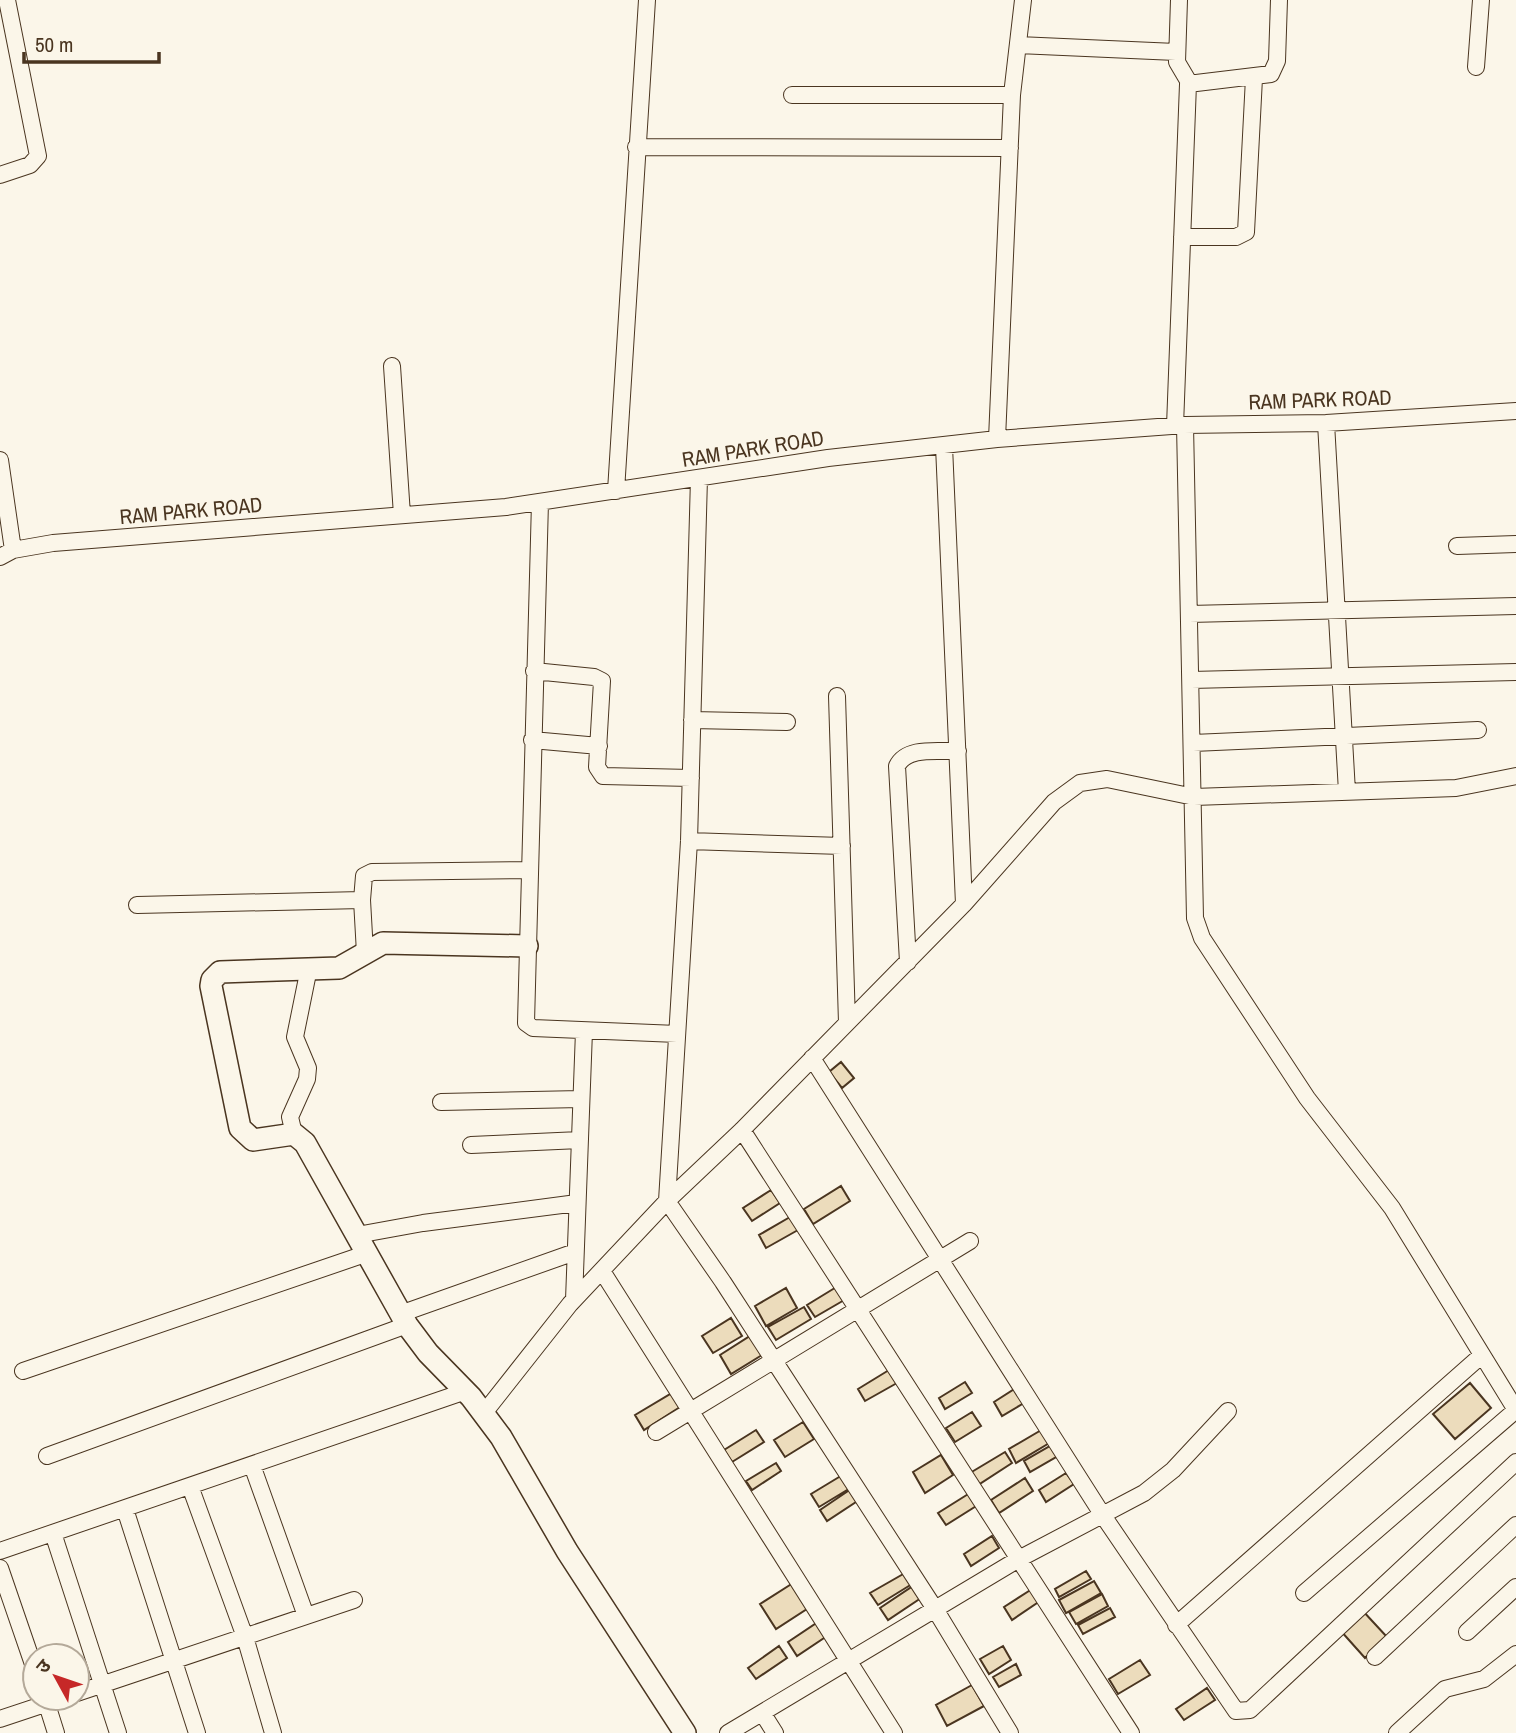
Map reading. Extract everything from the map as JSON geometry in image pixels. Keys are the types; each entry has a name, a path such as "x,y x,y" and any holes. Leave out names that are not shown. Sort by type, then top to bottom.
{"street":[{"path":"0,175 30,165 38,156 7,0"},
{"path":"616,491 647,0"},
{"path":"997,439 1012,95 1023,0"},
{"path":"1179,0 1176,52 1181,72 1190,84 1182,237 1180,426 1193,743 1195,918 1202,938 1307,1098 1392,1208 1516,1410 1304,1592"},
{"path":"1190,84 1271,74 1276,69 1279,0"},
{"path":"1476,67 1481,0"},
{"path":"1018,45 1176,52"},
{"path":"1182,237 1236,237 1246,232 1254,78"},
{"path":"792,95 1012,95"},
{"path":"636,147 1010,148"},
{"path":"392,366 402,515"},
{"name":"RAM PARK ROAD","path":"7,553 53,543 540,502 828,458 997,439 1180,426 1326,423 1516,411"},
{"path":"1326,423 1347,792"},
{"path":"944,446 964,904"},
{"path":"0,460 7,553"},
{"path":"699,478 689,841 667,1202 774,1360 935,1609 1010,1733"},
{"path":"540,502 528,870 526,1023 533,1028 677,1034"},
{"path":"1457,545 1516,544"},
{"path":"1189,614 1516,606"},
{"path":"534,671 599,678 603,686 597,767 603,776 691,778"},
{"path":"1191,680 1516,672"},
{"path":"837,696 847,1023"},
{"path":"692,720 787,722"},
{"path":"1193,743 1478,730"},
{"path":"532,740 599,746"},
{"path":"908,962 897,766 905,755 912,753 958,751"},
{"path":"484,1413 573,1300 667,1202 908,962 964,904 1054,802 1080,783 1108,779 1194,797 1456,788 1516,776"},
{"path":"689,841 842,846"},
{"path":"365,953 362,900 364,876 372,872 528,870"},
{"path":"137,905 362,900"},
{"path":"294,1134 253,1140 240,1128 211,986 212,980 220,972 339,968 383,943 527,946"},
{"path":"310,968 295,1037 308,1068 307,1079 290,1117 294,1134 305,1143 404,1319 428,1353 484,1413 567,1551 685,1733"},
{"path":"573,1300 584,1031"},
{"path":"812,1058 1102,1514 1231,1706 1244,1713 1250,1710 1516,1462"},
{"path":"441,1102 581,1098"},
{"path":"742,1130 1131,1733"},
{"path":"471,1145 580,1140"},
{"path":"23,1371 423,1223 578,1203"},
{"path":"656,1432 970,1241"},
{"path":"47,1456 575,1252"},
{"path":"602,1271 894,1733"},
{"path":"1176,1625 1482,1355"},
{"path":"0,1551 466,1391"},
{"path":"728,1733 1017,1560 1144,1493 1173,1470 1228,1411"},
{"path":"251,1465 306,1616"},
{"path":"190,1486 245,1637 273,1733"},
{"path":"125,1508 197,1733"},
{"path":"1375,1657 1516,1525"},
{"path":"53,1533 118,1733"},
{"path":"0,1568 25,1642"},
{"path":"1467,1632 1516,1587"},
{"path":"91,1689 354,1600"},
{"path":"1398,1733 1445,1689 1484,1679 1516,1654"},
{"path":"0,1719 21,1711"},
{"path":"49,1712 56,1733"},
{"path":"763,1714 775,1733"}],"building":[{"path":"841,1062 854,1078 842,1088 829,1072"},
{"path":"841,1186 850,1201 813,1224 804,1209"},
{"path":"771,1190 780,1203 752,1221 743,1208"},
{"path":"790,1217 798,1230 766,1248 759,1235"},
{"path":"838,1286 846,1299 815,1317 807,1305"},
{"path":"786,1288 797,1308 766,1326 755,1306"},
{"path":"804,1307 811,1319 776,1340 768,1327"},
{"path":"731,1318 742,1336 713,1353 702,1336"},
{"path":"750,1336 762,1355 731,1374 720,1355"},
{"path":"889,1370 897,1383 865,1401 858,1389"},
{"path":"965,1382 972,1393 945,1409 939,1398"},
{"path":"1470,1383 1491,1408 1455,1439 1433,1414"},
{"path":"1016,1388 1024,1403 1002,1416 994,1402"},
{"path":"672,1393 680,1407 644,1430 635,1415"},
{"path":"972,1412 981,1426 955,1442 946,1428"},
{"path":"803,1422 814,1439 785,1457 774,1440"},
{"path":"1043,1429 1051,1442 1016,1463 1009,1449"},
{"path":"756,1430 764,1442 732,1462 724,1450"},
{"path":"1057,1442 1063,1453 1030,1472 1024,1461"},
{"path":"1005,1452 1012,1463 978,1485 970,1473"},
{"path":"941,1455 953,1475 925,1493 913,1472"},
{"path":"776,1463 781,1471 752,1490 746,1481"},
{"path":"1066,1473 1074,1484 1046,1502 1039,1490"},
{"path":"844,1474 852,1487 819,1507 811,1494"},
{"path":"1025,1478 1033,1491 999,1513 991,1500"},
{"path":"851,1489 859,1500 827,1521 820,1510"},
{"path":"973,1491 981,1503 946,1525 938,1513"},
{"path":"992,1536 999,1548 971,1566 964,1554"},
{"path":"1086,1571 1091,1579 1059,1597 1055,1589"},
{"path":"905,1573 912,1584 878,1605 870,1593"},
{"path":"1094,1581 1101,1593 1066,1613 1059,1600"},
{"path":"793,1583 810,1607 776,1629 760,1604"},
{"path":"913,1586 921,1598 888,1620 880,1608"},
{"path":"1032,1589 1040,1601 1012,1620 1004,1607"},
{"path":"1102,1594 1108,1606 1076,1624 1069,1612"},
{"path":"1110,1608 1115,1617 1083,1634 1078,1625"},
{"path":"1362,1610 1387,1637 1365,1658 1340,1630"},
{"path":"818,1622 827,1636 797,1656 788,1642"},
{"path":"779,1646 787,1658 756,1679 748,1668"},
{"path":"1003,1646 1011,1660 989,1674 980,1659"},
{"path":"1140,1660 1150,1675 1118,1694 1109,1679"},
{"path":"1016,1664 1021,1675 999,1687 993,1677"},
{"path":"972,1685 984,1706 947,1726 936,1705"},
{"path":"1207,1688 1215,1700 1184,1720 1176,1709"}]}
